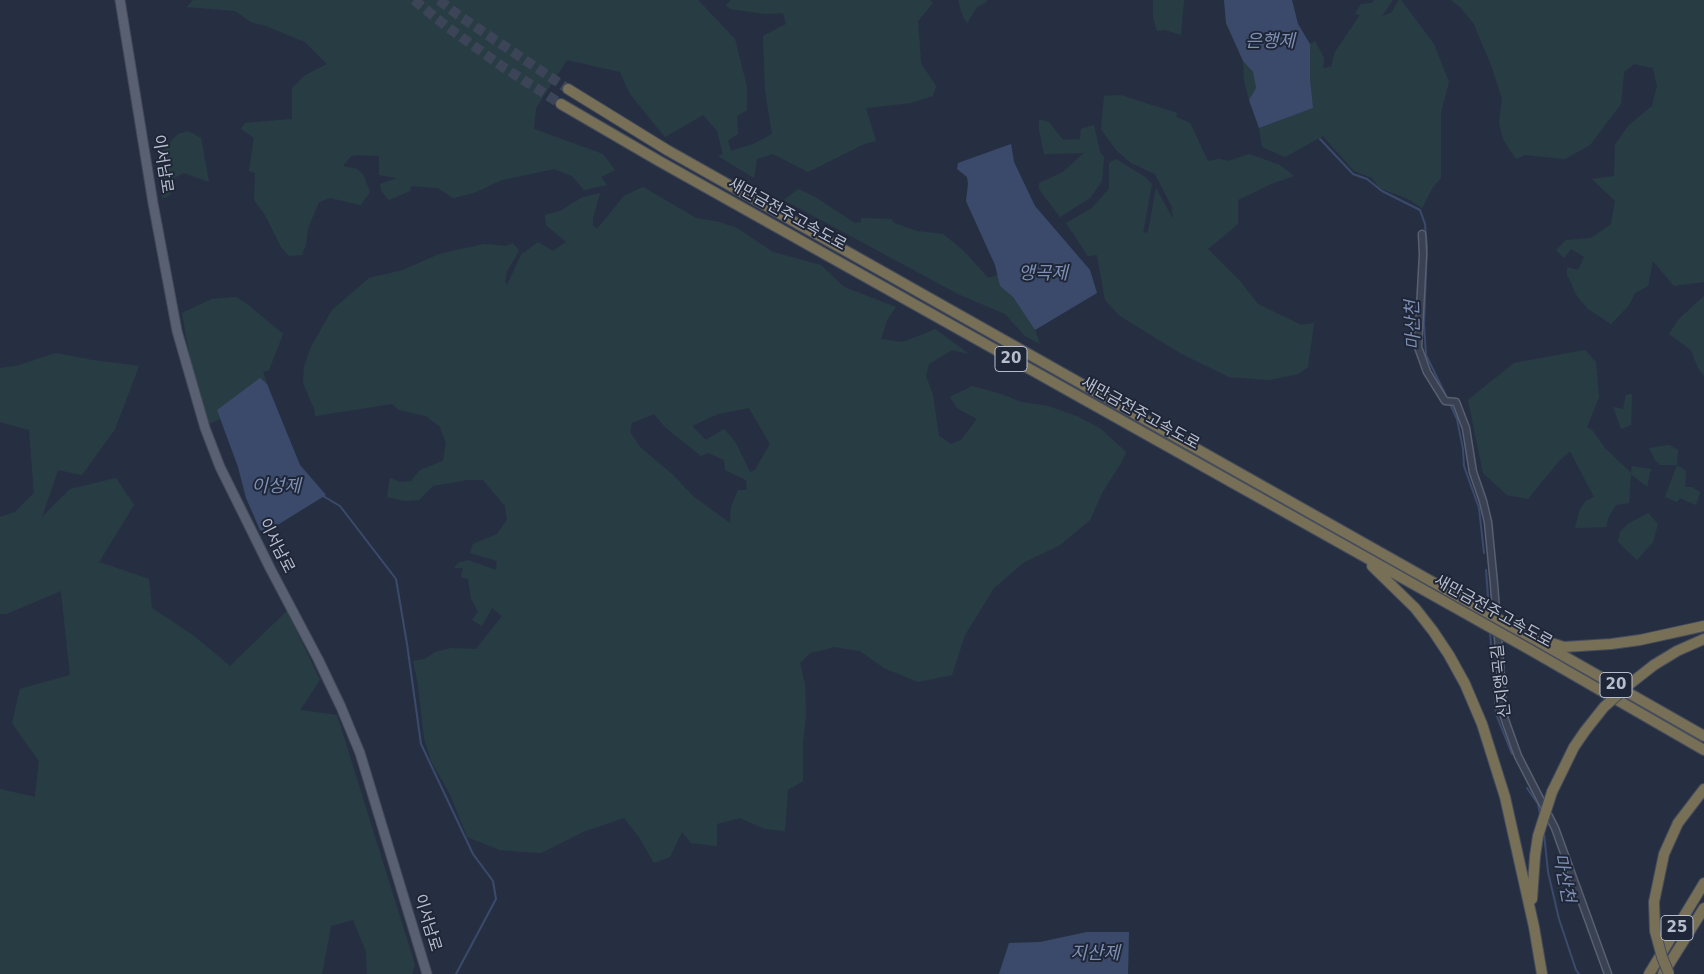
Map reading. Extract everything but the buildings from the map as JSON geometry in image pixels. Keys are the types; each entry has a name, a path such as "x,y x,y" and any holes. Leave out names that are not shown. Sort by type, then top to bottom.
{"highway":[{"name":"새만금전주고속도로","path":"568,89 667,150 1701,734"},
{"name":"새만금전주고속도로","path":"560,104 1534,652 1704,750"},
{"path":"1361,555 1415,608 1449,655 1465,684 1494,757 1505,797 1534,927 1542,974"},
{"path":"1534,639 1564,647 1611,644 1648,639 1704,626"},
{"path":"1534,927 1532,892 1538,836 1552,792 1574,747 1604,707 1631,683 1654,665 1677,651 1704,639"},
{"path":"1669,974 1659,949 1655,931 1654,902 1664,854 1678,823 1704,788"},
{"path":"1690,906 1704,877"},
{"name":"25","path":"1649,974 1704,883"},
{"name":"25","path":"1663,974 1704,908"},
{"path":"1690,931 1704,913"}],"main road":[{"name":"이서남로","path":"120,0 153,203 177,331 205,428 220,468 318,660 356,745 427,974"}],"street":[{"name":"신지앵곡길","path":"1422,234 1423,254 1418,347 1427,372 1444,401 1456,402 1466,428 1473,472 1488,522 1504,717 1518,756 1555,828 1608,974"}],"green space":[{"path":"193,0 698,0 735,39 747,87 747,110 737,116 738,134 728,140 731,151 753,144 772,134 765,90 763,36 786,24 783,13 765,14 730,9 726,5 731,0 930,0 933,3 918,21 921,63 936,86 933,96 910,103 866,108 876,141 864,144 808,172 773,154 757,159 754,178 718,156 723,154 717,131 703,115 665,137 630,94 620,72 567,60 536,108 534,129 603,154 615,170 601,177 607,185 584,190 572,176 554,169 502,180 474,193 453,198 438,188 411,186 410,191 389,200 382,192 380,184 397,178 379,175 379,156 351,156 343,166 357,169 363,174 370,192 361,205 330,198 319,202 308,228 306,244 302,255 289,256 281,247 265,215 254,200 255,173 249,171 254,138 241,129 245,123 292,119 292,88 304,76 327,64 305,42 251,22 235,11 187,7"},
{"path":"958,0 987,0 977,7 967,23 963,17"},
{"path":"1153,0 1184,0 1181,35 1165,30 1157,31 1153,17"},
{"path":"1374,0 1393,0 1382,16 1391,13 1399,0 1401,0 1434,44 1449,82 1441,112 1441,178 1433,187 1422,208 1406,198 1379,188 1372,178 1354,171 1323,136 1285,157 1262,147 1259,128 1312,108 1310,44 1315,41 1324,58 1323,68 1331,67 1335,52 1360,15 1355,14 1361,4 1372,3"},
{"path":"1451,0 1704,0 1704,282 1674,286 1653,261 1648,286 1635,293 1629,305 1611,324 1588,309 1577,296 1567,274 1567,267 1578,270 1584,257 1571,249 1564,258 1556,250 1566,240 1591,238 1611,224 1615,201 1592,179 1614,176 1615,145 1628,126 1652,106 1657,86 1653,68 1634,64 1624,72 1621,104 1590,145 1565,159 1525,155 1516,159 1503,139 1499,122 1502,99 1493,70 1474,24 1461,8"},
{"path":"1243,61 1253,72 1256,88 1249,100 1244,80"},
{"path":"1120,95 1177,113 1176,117 1190,123 1208,161 1219,159 1229,161 1249,154 1280,165 1294,176 1271,184 1238,200 1238,224 1208,249 1239,280 1258,304 1301,325 1314,323 1308,367 1298,374 1269,380 1229,377 1180,353 1120,316 1105,300 1097,255 1088,256 1066,223 1092,208 1109,189 1109,163 1116,159 1145,177 1152,184 1143,233 1148,232 1156,188 1173,219 1172,207 1155,174 1131,163 1116,150 1101,129 1104,96"},
{"path":"1039,119 1049,122 1063,140 1080,139 1081,129 1094,125 1099,151 1104,157 1102,181 1090,198 1060,217 1039,189 1039,183 1063,172 1084,153 1044,154"},
{"path":"188,131 201,138 209,182 184,173 172,179 171,193 167,197 162,198 160,182 162,151 178,134"},
{"path":"643,187 696,218 719,222 737,228 773,252 821,265 844,287 896,307 887,320 881,339 902,342 935,329 969,354 952,350 929,364 926,376 933,395 939,436 951,444 961,440 977,419 957,408 950,397 972,386 1021,402 1048,406 1079,417 1101,429 1126,452 1102,493 1090,520 1060,545 1023,563 994,588 965,635 952,675 918,682 884,668 860,651 834,647 810,653 800,663 805,685 806,716 803,743 803,781 788,790 785,831 765,829 740,818 717,824 717,846 691,843 682,832 670,857 654,863 639,837 624,818 583,832 541,853 500,850 467,837 450,794 431,761 424,738 418,685 413,661 425,659 435,652 451,648 476,649 502,616 492,608 482,626 472,620 478,612 471,598 468,579 461,577 463,568 454,568 458,563 468,560 496,570 497,561 470,553 473,544 497,534 507,520 505,506 483,480 467,480 433,486 419,500 405,501 387,497 390,478 400,482 411,481 420,470 443,461 446,443 440,427 426,416 399,410 392,404 315,416 315,411 303,383 304,367 311,347 332,310 369,278 403,270 439,254 484,244 506,246 513,243 519,251 507,271 505,282 507,285 521,255 538,242 553,251 566,242 546,225 545,215 560,211 581,198 600,193 593,218 593,225 597,229 624,196","holes":["749,408 770,444 755,470 750,472 736,443 724,429 706,440 692,426 718,414","654,414 665,427 701,456 708,453 724,460 725,470 746,480 747,490 738,490 731,507 730,523 694,497 673,475 640,447 630,432 632,423"]},
{"path":"798,189 815,197 855,223 861,222 861,218 891,219 894,223 917,231 943,234 965,252 988,278 998,275 1000,286 1013,297 1035,330 1040,344 1025,336 1005,314 958,294 784,200"},
{"path":"1704,296 1704,376 1698,368 1691,350 1669,334 1679,319"},
{"path":"236,297 283,334 269,370 263,372 267,384 259,379 217,410 220,419 209,424 191,363 182,313 212,299"},
{"path":"1585,350 1596,362 1599,397 1587,427 1592,430 1605,448 1631,473 1632,466 1651,469 1647,487 1631,474 1629,503 1616,505 1609,516 1606,527 1575,528 1580,509 1586,501 1594,497 1570,451 1558,462 1528,499 1507,495 1483,473 1468,400 1514,363"},
{"path":"56,353 139,366 115,429 82,475 58,470 42,517 70,489 116,478 134,505 99,562 149,579 152,608 194,636 230,666 287,611 320,680 300,710 337,715 415,965 412,974 367,974 366,951 353,920 331,926 322,974 0,974 0,789 35,797 39,761 12,723 20,689 70,675 61,591 6,614 0,614 0,517 15,512 34,493 29,430 0,422 0,368 16,366"},
{"path":"1632,394 1631,425 1621,429 1613,407 1623,409 1626,395"},
{"path":"1669,445 1678,450 1677,465 1660,465 1649,448"},
{"path":"1677,465 1686,471 1685,487 1692,487 1700,492 1696,505 1680,498 1677,502 1665,497"},
{"path":"1648,513 1658,524 1653,542 1637,560 1618,542 1620,532 1628,524"}],"water":[{"name":"은행제","path":"1224,0 1292,0 1298,24 1310,44 1310,79 1313,108 1259,128 1249,100 1256,88 1253,72 1243,61 1226,23"},
{"name":"앵곡제","path":"1011,144 1014,162 1035,206 1090,270 1097,293 1035,330 1013,297 1000,286 995,265 966,201 967,177 957,169 958,163"},
{"name":"이성제","path":"260,378 267,384 300,465 326,495 266,532 260,530 246,498 238,467 217,410"},
{"name":"지산제","path":"1087,932 1129,932 1128,974 999,974 1009,943 1040,942"}],"waterway":[{"name":"마산천","path":"1320,139 1353,174 1367,179 1382,191 1420,210 1425,224 1427,247 1424,324 1426,355 1448,400"},
{"name":"마산천","path":"1450,404 1457,419 1463,449 1464,466 1479,508 1484,553"},
{"path":"323,496 340,506 396,579 421,744 473,854 493,881 496,899 456,974"},
{"name":"마산천","path":"1486,570 1489,610"},
{"name":"마산천","path":"1490,632 1496,714 1512,754"},
{"name":"마산천","path":"1527,788 1538,804 1540,814"},
{"name":"마산천","path":"1544,833 1548,872 1559,919 1579,974"}],"tunnel":[{"path":"414,0 446,26 503,67 561,104"},
{"path":"439,0 458,15 568,89"}]}
